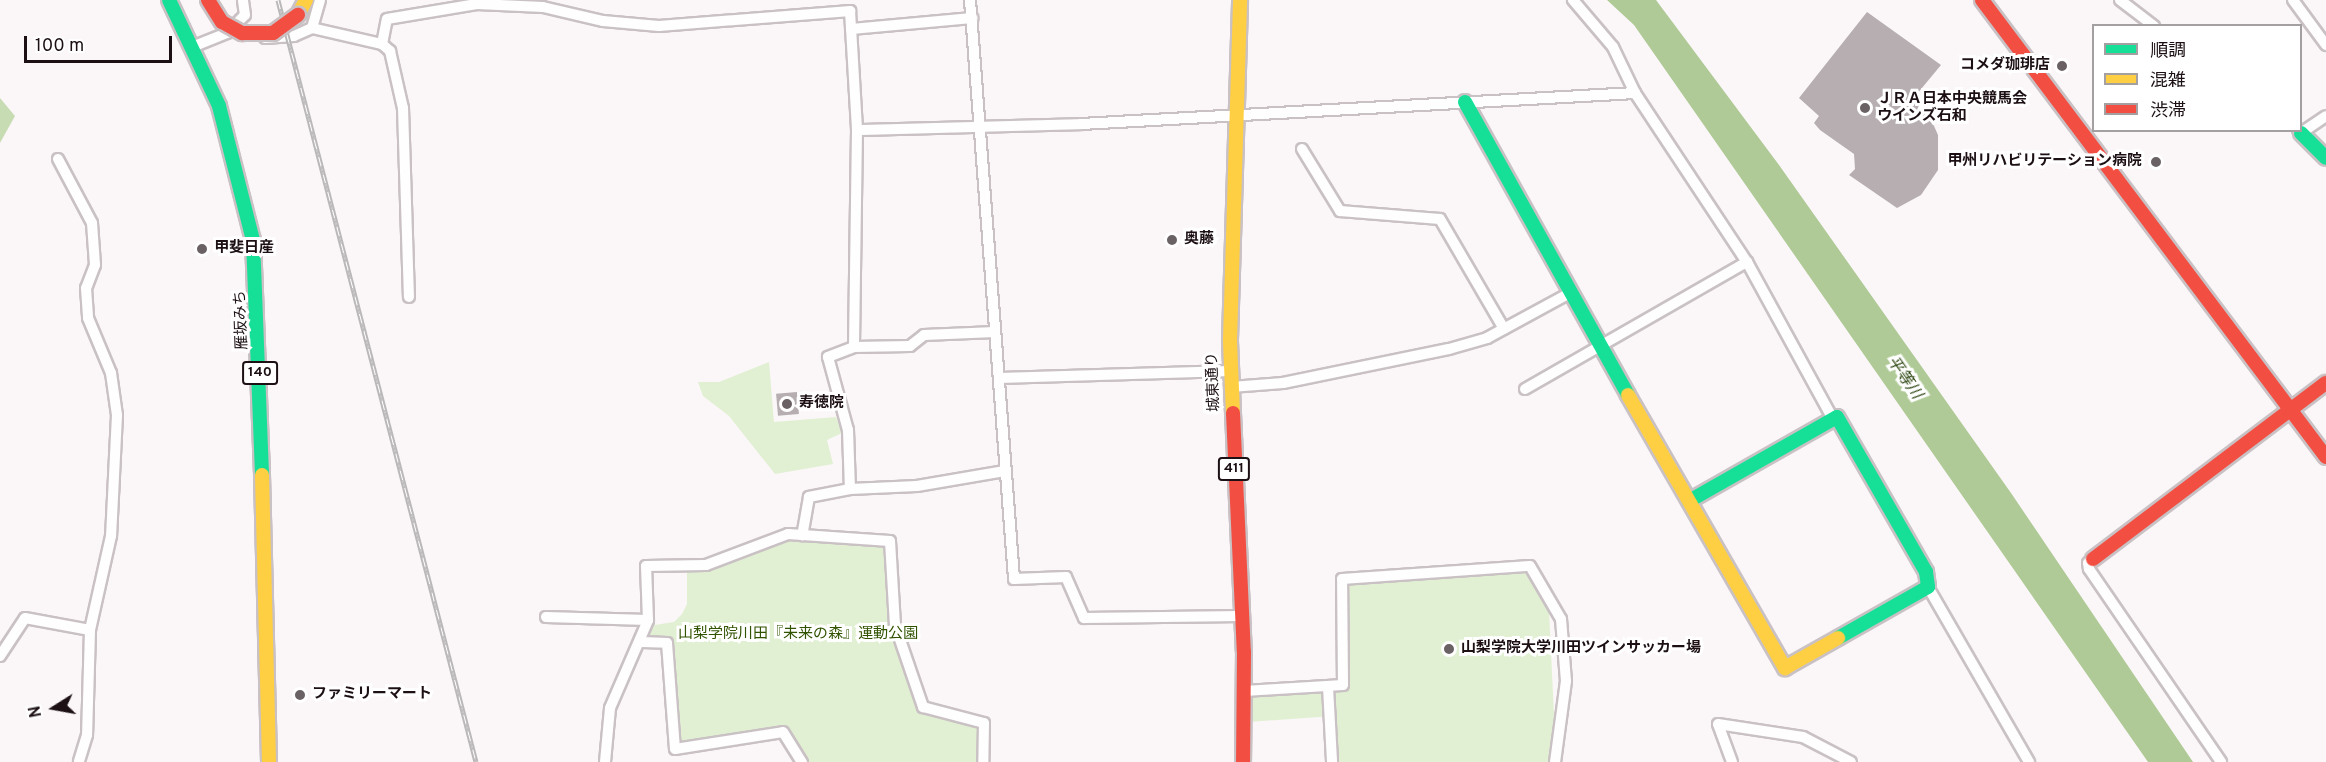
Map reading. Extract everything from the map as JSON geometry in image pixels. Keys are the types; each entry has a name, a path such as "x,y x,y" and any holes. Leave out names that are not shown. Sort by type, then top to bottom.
{"main road":[{"name":"雁坂みち","path":"169,0 192,46 227,131 254,252 269,762"},
{"path":"208,0 227,27 259,35 280,30 306,0"},
{"name":"城東通り","path":"1240,0 1235,114 1231,387 1242,616 1243,762"},
{"path":"1982,0 2326,457"},
{"path":"1465,102 1570,293 1600,346 1689,501 1785,668 1928,587 1920,562 1837,417 1832,417 1689,501"},
{"path":"2300,132 2326,158"},
{"path":"2093,559 2326,383"}],"street":[{"path":"227,33 245,15 243,0"},
{"path":"312,28 320,0"},
{"path":"970,0 1014,579 1066,578 1084,618 1242,616"},
{"path":"1573,0 1613,47 1635,93 1746,262 1832,417"},
{"path":"2121,0 2151,24"},
{"path":"2293,0 2326,45"},
{"path":"382,44 387,19 477,4 543,7 603,21 660,26 850,11 857,130 854,347"},
{"path":"851,29 973,18"},
{"path":"192,46 227,33 288,37 312,28 382,44 390,51 403,108 409,297"},
{"path":"857,130 981,127 1635,93"},
{"path":"2302,131 2326,116"},
{"path":"1302,149 1340,211 1440,219 1504,329"},
{"path":"58,159 92,223 95,265 85,297 88,318 111,373 117,415 111,536 90,630 87,735 79,762"},
{"path":"1525,389 1746,262"},
{"path":"1231,387 1283,383 1449,349 1504,329 1570,293"},
{"path":"850,489 848,430 828,357 854,347 910,346 924,335 995,332"},
{"path":"999,378 1231,371"},
{"path":"802,535 808,496 850,489 917,486 1005,471"},
{"path":"605,762 610,708 642,642 648,620 646,566 706,565 788,534 890,540 895,625 923,707 984,723 983,762"},
{"path":"2093,559 2088,563 2089,569 2222,762"},
{"path":"1244,691 1343,685 1342,579 1530,566 1561,619 1566,681 1556,762"},
{"path":"1928,587 2029,762"},
{"path":"546,617 648,620"},
{"path":"0,656 26,618 90,630"},
{"path":"642,642 667,643 675,749 783,732 802,762"},
{"path":"1328,687 1332,762"},
{"path":"1732,762 1718,724 1803,737 1851,762"}],"green space":[{"path":"769,362 774,422 836,417 842,433 827,440 833,464 775,474 729,416 703,396 698,382 719,382"},
{"name":"山梨学院川田『未来の森』運動公園","path":"788,534 890,541 895,625 923,707 984,723 983,762 802,762 782,732 675,749 667,643 642,642 648,626 674,622 682,614 687,604 687,567"},
{"name":"山梨学院大学川田ツインサッカー場","path":"1525,571 1549,610 1554,715 1551,762 1332,762 1333,716 1249,722 1250,693 1346,689 1347,585"}],"shaded area":[{"path":"0,98 15,116 0,143"}],"water":[{"name":"平等川","path":"1607,0 1656,0 1779,165 2011,493 2193,762 2148,762 1634,25"}],"building":[{"name":"ＪＲＡ日本中央競馬会 ウインズ石和","path":"1867,12 1941,65 1912,100 1930,117 1938,135 1938,170 1921,195 1897,208 1849,175 1855,169 1854,154 1820,130 1814,123 1819,116 1799,98"},
{"name":"寿徳院","path":"797,392 799,414 778,416 776,394"}],"railway":[{"path":"278,0 476,762"}],"traffic: fast":[{"path":"169,0 219,106 253,240 262,475"},
{"path":"1465,102 1628,395"},
{"path":"2301,133 2326,158"},
{"path":"1689,501 1837,417 1926,572 1928,587 1838,638"}],"traffic: slow":[{"path":"298,15 306,0"},
{"path":"1233,413 1230,340 1240,0"},
{"path":"1628,395 1785,668 1838,638"},
{"path":"262,475 269,762"}],"traffic: jam":[{"path":"208,0 222,22 242,33 273,33 298,15"},
{"path":"1982,0 2326,457"},
{"path":"2093,559 2326,383"},
{"path":"1233,413 1244,652 1243,762"}],"place":[{"name":"コメダ珈琲店","path":"2062,66"},
{"name":"ＪＲＡ日本中央競馬会 ウインズ石和","path":"1865,108"},
{"name":"甲州リハビリテーション病院","path":"2156,162"},
{"name":"奥藤","path":"1172,240"},
{"name":"甲斐日産","path":"202,249"},
{"name":"寿徳院","path":"787,404"},
{"name":"山梨学院大学川田ツインサッカー場","path":"1449,649"},
{"name":"ファミリーマート","path":"300,695"}]}
